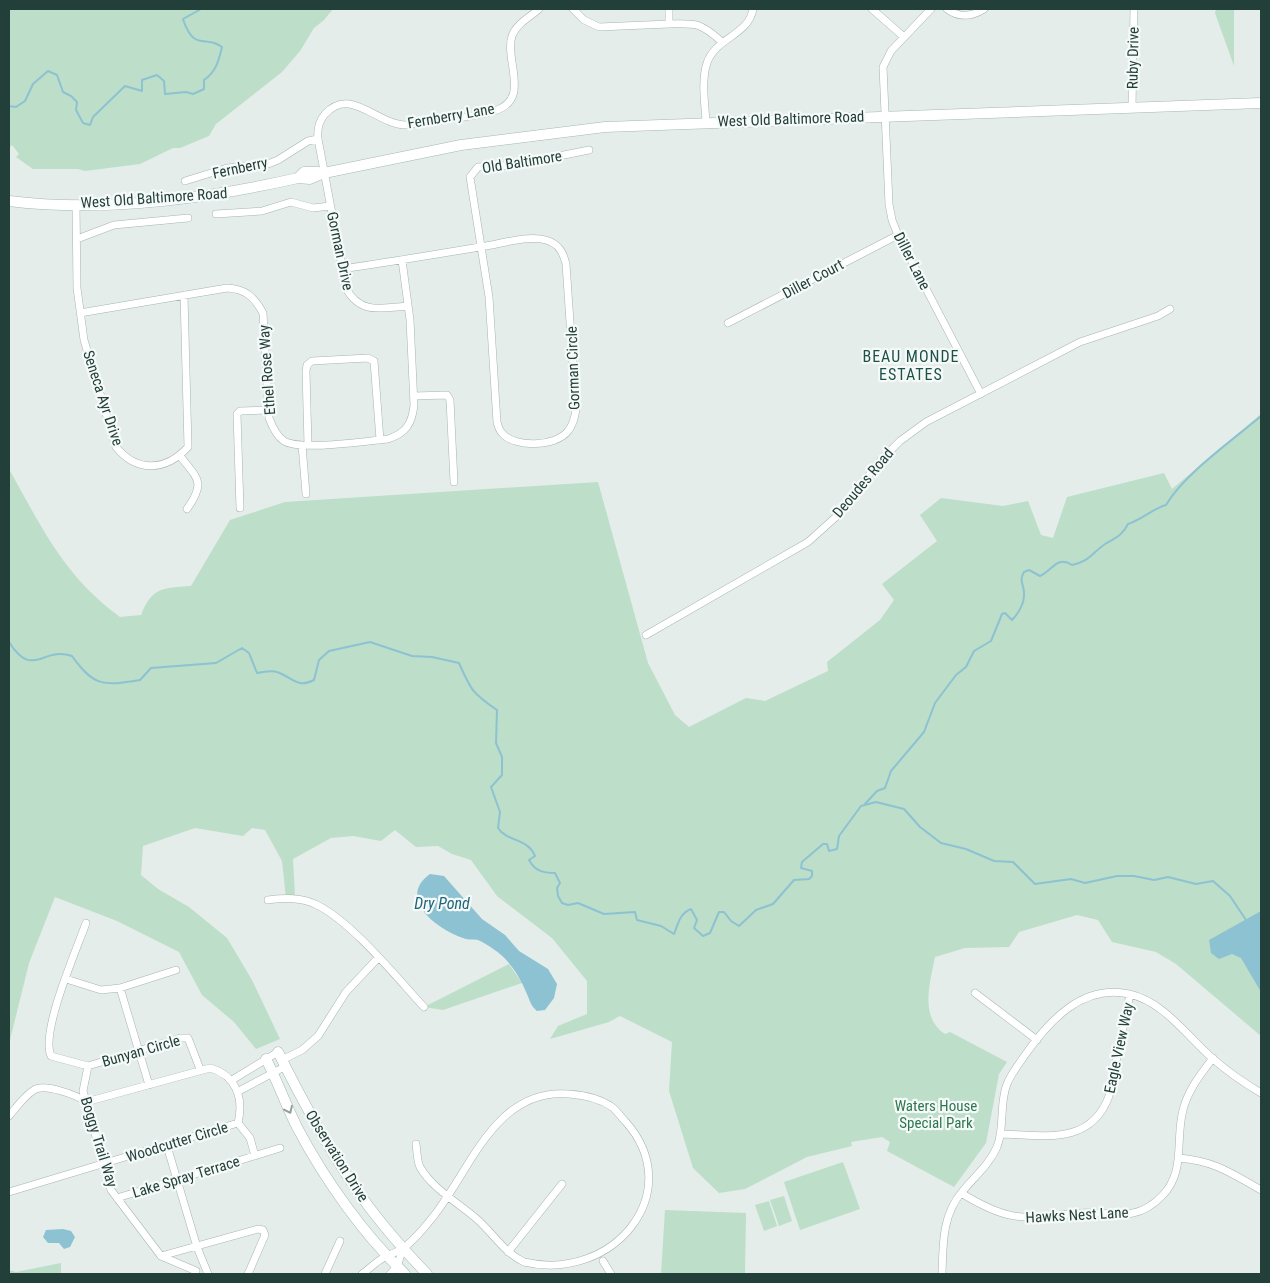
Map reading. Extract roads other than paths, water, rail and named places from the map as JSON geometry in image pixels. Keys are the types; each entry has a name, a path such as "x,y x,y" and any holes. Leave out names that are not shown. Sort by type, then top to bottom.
{"street":[{"name":"Fernberry Lane","path":"324,173 318,139 318,126 322,117 327,112 341,104 360,105 393,124 406,125 495,111 509,101 516,86 510,49 512,37 516,28 539,9"},
{"path":"574,9 584,20 599,27 690,23 705,27 722,42"},
{"path":"669,9 669,24"},
{"path":"706,122 707,64 722,42 742,29 751,19 753,9"},
{"path":"872,9 904,37"},
{"name":"Diller Lane","path":"931,9 888,55 883,67 889,204 898,235 981,394"},
{"path":"947,9 955,14 969,16 984,9"},
{"name":"Ruby Drive","path":"1132,107 1134,9"},
{"name":"West Old Baltimore Road","path":"9,201 76,204 189,198 235,192 298,178 304,172 324,173 461,145 605,127 1261,103"},
{"name":"Fernberry","path":"185,181 227,168 268,164 278,160 308,141 318,139"},
{"name":"Old Baltimore","path":"480,247 470,182 473,171 478,167 514,165 589,150"},
{"name":"Gorman Drive","path":"324,173 346,288 352,299 360,305 371,309 408,306"},
{"path":"216,214 262,211 291,202 313,208 330,206"},
{"name":"Seneca Ayr Drive","path":"76,204 77,288 84,340 116,447 126,459 139,465 167,464 180,456"},
{"path":"77,239 114,225 188,218"},
{"name":"Diller Court","path":"728,323 898,235"},
{"name":"Gorman Circle","path":"342,268 402,260 480,247 533,239 556,244 563,252 570,294 576,409 574,421 567,433 556,440 521,443 509,439 501,432 498,426 494,415 489,297 480,247"},
{"name":"Ethel Rose Way","path":"80,313 227,288 238,288 255,299 263,314 268,410 274,430 283,441 305,445 380,440 399,435 408,428 412,419 414,396 408,306 402,260"},
{"path":"184,295 189,432 188,447 180,456 198,481 199,493 187,509"},
{"name":"Deoudes Road","path":"646,635 808,542 838,515 880,461 900,441 926,422 1080,342 1158,316 1170,309"},
{"path":"306,494 306,372 307,365 312,361 368,358 374,361 380,440"},
{"path":"414,396 447,395 450,400 454,482"},
{"path":"240,508 236,414 268,410"},
{"path":"268,900 290,897 317,905 348,927 424,1007"},
{"name":"Bunyan Circle","path":"86,923 52,1021 48,1050 56,1058 88,1066 139,1050 188,1038 200,1069"},
{"path":"9,1116 34,1090 40,1088 78,1097 86,1102 200,1069 220,1070 232,1080 266,1059 282,1059 302,1050 318,1036 346,992 378,958"},
{"path":"66,979 101,990 120,988 176,970"},
{"path":"120,988 149,1085"},
{"path":"942,1274 944,1232 953,1205 990,1160 1001,1134 1003,1096 1007,1083 1037,1040 1060,1013 1078,1001 1114,992 1130,994 1154,1004 1213,1058 1261,1093"},
{"path":"975,994 1037,1040"},
{"name":"Eagle View Way","path":"1001,1134 1067,1135 1084,1129 1094,1121 1106,1106 1109,1096 1130,994"},
{"name":"Hawks Nest Lane","path":"961,1193 995,1212 1014,1218 1084,1213 1122,1215 1135,1213 1154,1205 1168,1190 1176,1173 1179,1158 1180,1126 1186,1098 1195,1080 1213,1058"},
{"name":"Observation Drive","path":"266,1059 298,1129 320,1167 338,1194 388,1256 394,1270 405,1274"},
{"path":"237,1092 272,1073 282,1059"},
{"name":"Observation Drive","path":"282,1059 311,1116 354,1187 403,1248 427,1274"},
{"name":"Boggy Trail Way","path":"88,1066 83,1091 111,1190 161,1256 196,1271"},
{"name":"Woodcutter Circle","path":"9,1192 168,1146 238,1123 240,1114 237,1092 232,1080"},
{"path":"362,1274 403,1248 428,1223 448,1198 480,1143 510,1112 533,1099 558,1093 587,1095 613,1108 631,1128 641,1144 646,1159 648,1192 640,1224 625,1244 609,1257 582,1268 561,1271 541,1269 522,1261 508,1252 479,1221 448,1198 420,1167 416,1144"},
{"name":"Lake Spray Terrace","path":"238,1123 250,1138 255,1156"},
{"path":"168,1146 197,1247 208,1274"},
{"name":"Lake Spray Terrace","path":"117,1198 280,1148"},
{"path":"1179,1158 1201,1160 1216,1164 1261,1190"},
{"path":"508,1252 562,1184"},
{"path":"161,1256 258,1229 263,1230 264,1235 248,1274"},
{"path":"325,1274 340,1241"},
{"path":"394,1270 403,1248"},
{"path":"609,1257 611,1274"}],"water":[{"name":"Dry Pond","path":"430,874 444,876 482,919 505,935 519,951 548,969 557,984 554,998 545,1010 537,1011 533,1007 518,977 500,954 478,940 466,939 444,929 425,913 419,904 417,894 420,884"},
{"path":"1261,911 1261,992 1241,958 1232,954 1219,959 1211,953 1209,940"},
{"path":"63,1229 71,1231 75,1237 70,1247 64,1249 59,1243 48,1243 43,1237 46,1230"}],"waterway":[{"path":"9,106 16,107 25,101 33,84 48,71 57,75 63,92 77,102 76,110 83,123 90,125 93,117 125,86 142,91 142,80 157,75 164,81 165,94 186,92 193,94 204,89 204,80 214,69 222,47 216,43 196,39 191,36 187,29 183,19 201,9"},
{"path":"865,804 877,791 885,788 891,771 924,732 935,703 956,675 966,667 974,651 991,641 1002,614 1005,613 1012,620 1016,615 1024,598 1022,581 1024,572 1029,570 1040,576 1058,563 1067,562 1072,565 1087,559 1121,534 1128,524 1166,505 1184,481 1261,416"},
{"path":"9,642 17,653 25,659 38,660 62,654 72,656 87,674 94,679 108,683 140,680 151,668 216,663 242,648 249,653 257,673 275,671 299,683 314,680 319,660 329,651 370,642 412,656 432,657 459,663 473,690 497,710 496,743 502,757 502,775 491,787 500,812 498,828 507,836 523,843 532,850 535,856 529,860 537,869 543,872 555,873 560,883 557,888 558,896 562,903 568,905 578,903 604,914 635,912 637,920 661,926 674,934 682,916 691,909 697,920 694,928 703,936 710,933 719,912 724,912 731,921 739,926 756,910 773,904 794,880 809,879 812,876 812,871 801,868 802,862 823,844 827,844 829,851 837,849 839,836 861,806 876,802 904,809 920,827 941,843 966,849 994,861 1013,862 1035,884 1071,879 1085,883 1117,876 1134,876 1154,880 1168,877 1196,884 1213,881 1230,896 1246,920"}],"district":[{"name":"BEAU MONDE ESTATES","path":"911,365"}],"park label":[{"name":"Waters House Special Park","path":"936,1114"}]}
